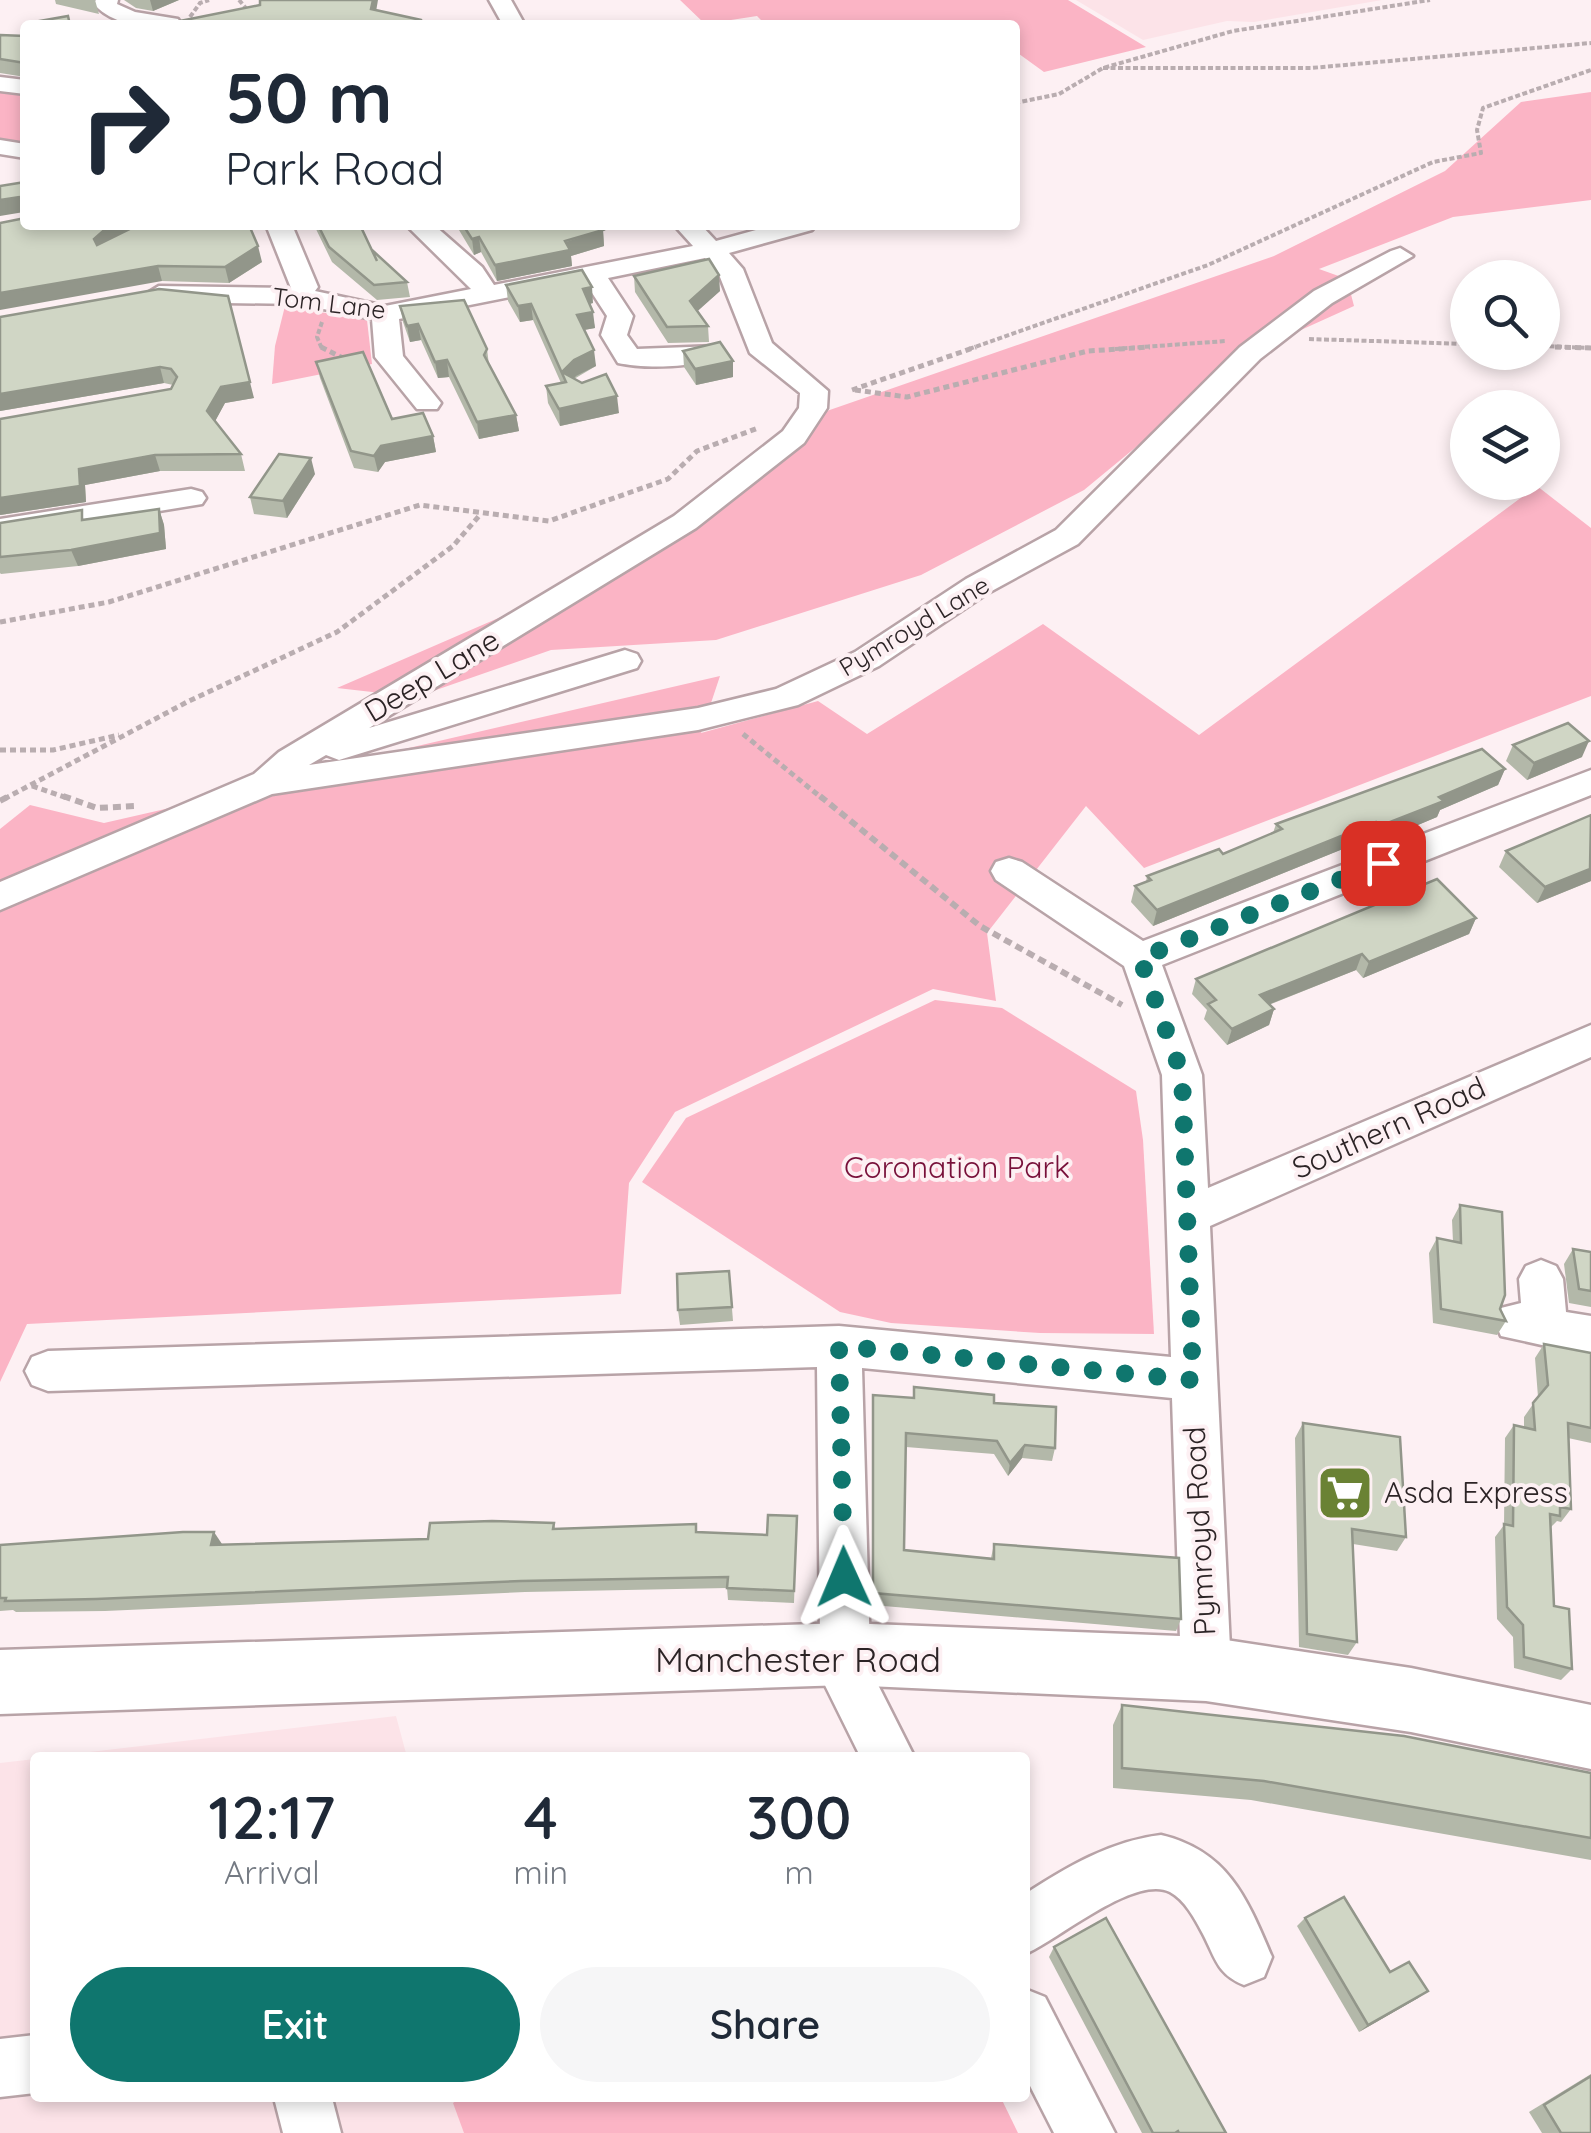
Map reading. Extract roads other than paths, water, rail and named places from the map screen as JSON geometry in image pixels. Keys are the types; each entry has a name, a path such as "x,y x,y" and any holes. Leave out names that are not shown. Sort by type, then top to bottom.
{"main road":[{"name":"Manchester Road","path":"0,1682 840,1655 1206,1670 1411,1700 1591,1737"}],"street":[{"path":"107,0 104,3 108,9 150,20"},
{"path":"281,230 305,287 299,296"},
{"path":"426,230 473,272 487,294"},
{"path":"693,230 714,249"},
{"name":"Tom Lane","path":"127,300 163,293 299,296 385,314 714,249 785,230"},
{"name":"Deep Lane","path":"0,897 278,772 685,522 794,437 814,400 760,347 730,269 714,249"},
{"name":"Pymroyd Lane","path":"278,772 720,714 786,697 867,659 977,586 1067,537 1250,353 1322,298 1400,256"},
{"path":"592,273 620,316 614,334 628,357"},
{"path":"385,314 389,357 428,404"},
{"path":"628,357 660,359 706,352"},
{"path":"605,382 628,357"},
{"path":"0,528 191,498"},
{"path":"278,772 538,683 625,661"},
{"path":"1009,871 1140,958 1591,782"},
{"name":"Pymroyd Road","path":"1140,958 1182,1075 1206,1670"},
{"name":"Southern Road","path":"1188,1216 1591,1040"},
{"path":"1541,1279 1531,1324 1591,1336"},
{"path":"48,1371 839,1346 1193,1380"},
{"path":"839,1346 840,1655 886,1752"},
{"path":"1030,1923 1140,1862 1182,1865 1202,1883 1244,1957"},
{"path":"1030,2027 1086,2133"},
{"path":"0,2068 30,2065"},
{"path":"305,2102 312,2133"}],"place":[{"name":"Asda Express","path":"1345,1493"}],"park label":[{"name":"Coronation Park","path":"957,1168"}]}
